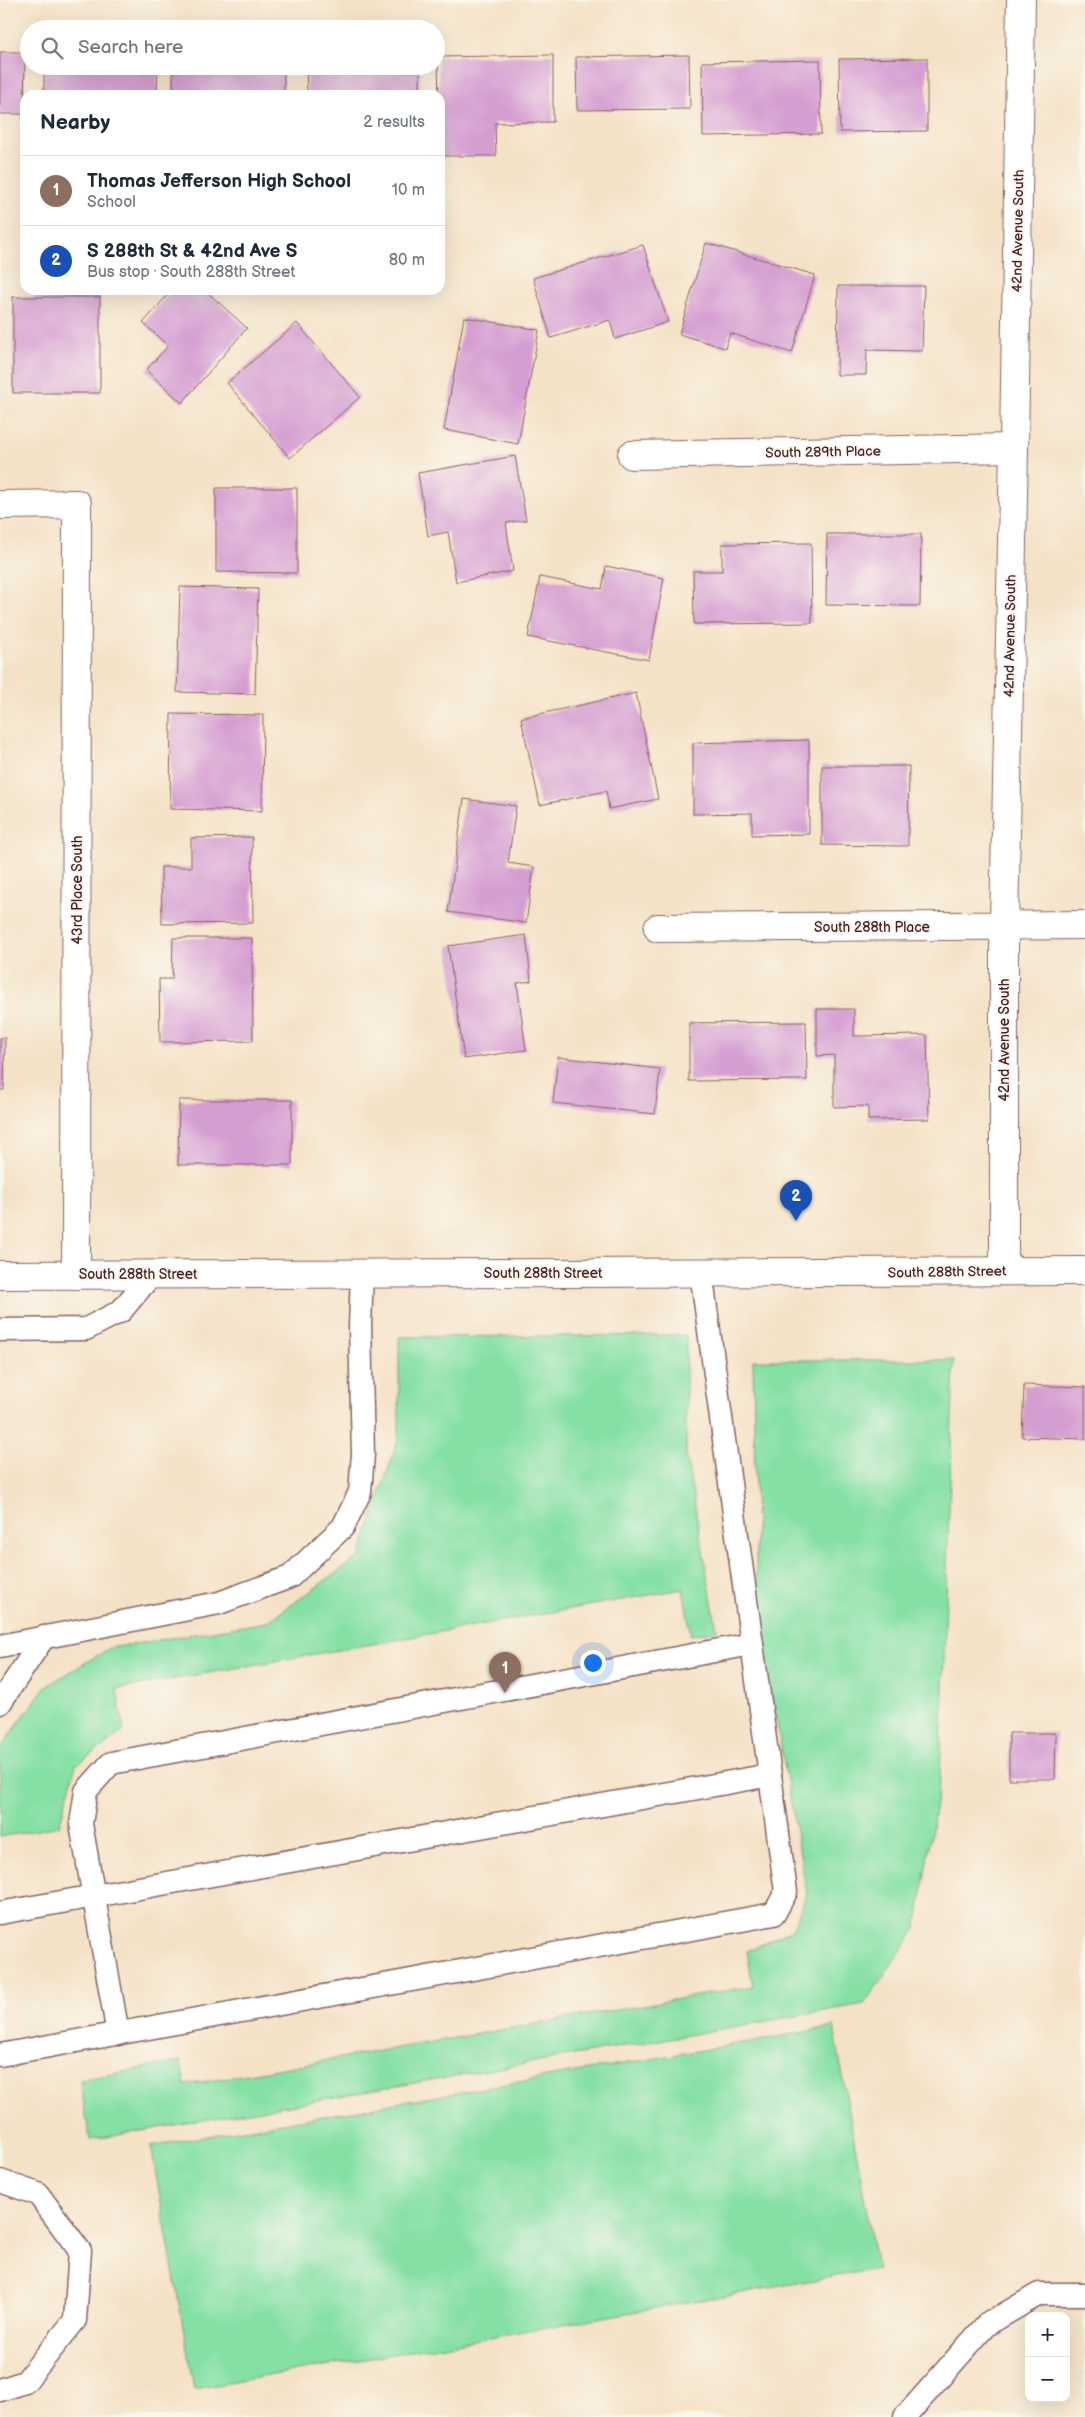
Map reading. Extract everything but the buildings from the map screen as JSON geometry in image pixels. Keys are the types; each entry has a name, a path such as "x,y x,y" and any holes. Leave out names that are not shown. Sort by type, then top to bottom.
{"street":[{"name":"42nd Avenue South","path":"1004,1271 1004,926 1021,0"},
{"name":"South 289th Place","path":"632,455 1014,448"},
{"name":"43rd Place South","path":"0,505 77,504 76,1275"},
{"name":"South 288th Place","path":"658,928 1085,925"},
{"name":"South 288th Street","path":"0,1275 1085,1271"}],"lane":[{"path":"0,2055 774,1914 786,1892 701,1272"},
{"path":"0,1646 219,1603 290,1577 343,1527 360,1492 363,1454 362,1273"},
{"path":"0,1330 86,1329 121,1312 151,1275"},
{"path":"0,1703 44,1637"},
{"path":"118,2034 81,1824 86,1790 111,1763 752,1644"},
{"path":"0,1913 770,1774"},
{"path":"0,2181 38,2194 80,2251 76,2320 25,2382 0,2390"},
{"path":"905,2417 986,2325 1039,2294 1085,2294"}],"green space":[{"path":"686,1335 686,1456 717,1630 691,1635 683,1589 117,1689 124,1731 76,1765 59,1826 0,1837 0,1749 45,1687 110,1648 267,1622 360,1556 399,1436 399,1337"},
{"path":"753,1360 954,1360 940,1779 916,1929 864,2004 90,2140 80,2080 181,2061 185,2085 753,1986 747,1951 792,1930 807,1894 757,1610"},
{"path":"834,2027 877,2269 194,2389 151,2146"}],"place":[{"name":"S 288th St & 42nd Ave S","path":"796,1221"},
{"name":"Thomas Jefferson High School","path":"505,1693"}]}
